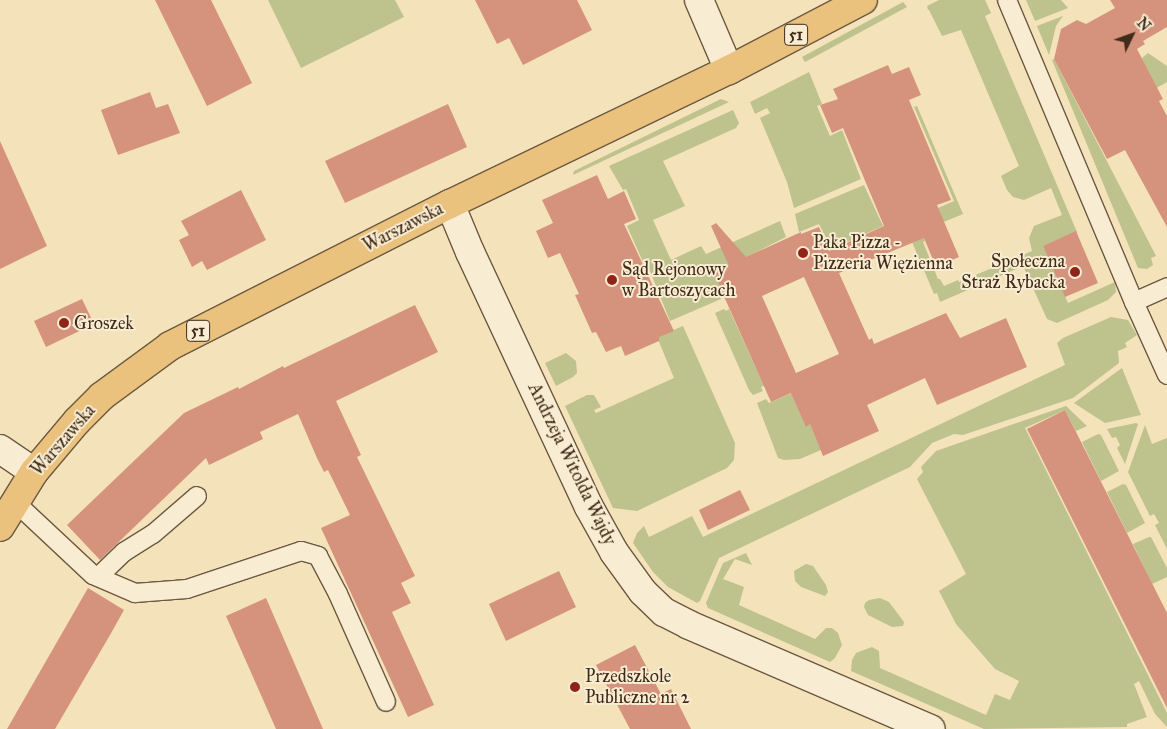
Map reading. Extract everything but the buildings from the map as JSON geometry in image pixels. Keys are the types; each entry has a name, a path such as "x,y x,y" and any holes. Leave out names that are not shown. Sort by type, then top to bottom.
{"main road":[{"name":"Warszawska","path":"0,526 34,472 60,439 102,396 170,346 450,204 729,70 863,0"}],"street":[{"path":"699,0 729,70"},
{"name":"Andrzeja Witolda Wajdy","path":"450,204 470,252 589,507 614,552 643,592 664,612 690,625 931,729"},
{"path":"0,449 34,472"}],"lane":[{"path":"1007,0 1134,302 1167,374"},
{"path":"1134,302 1167,287"},
{"path":"98,577 124,552 153,534 197,496"},
{"path":"15,502 37,524 98,577 135,593 187,589 301,550 318,556 338,594 386,702"}],"green space":[{"path":"268,0 395,0 404,17 301,68"},
{"path":"939,0 985,0 991,13 985,16 1077,232 1077,234 1075,232 1043,246 1068,303 1115,282 1116,292 1108,300 1057,323 1047,319 1023,266 940,302 937,293 934,294 907,230 941,216 938,208 954,201 914,107 917,106 963,214 922,231 925,241 923,242 938,279 940,279 944,286 958,280 959,282 1032,251 1029,238 1034,226 1062,215 1051,188 1024,200 1013,197 1007,190 1001,176 1019,166 961,30 942,36 928,10 927,6"},
{"path":"1026,0 1061,0 1068,8 1035,21"},
{"path":"903,2 907,7 805,62 802,57"},
{"path":"1063,16 1056,26 1049,55 1037,26"},
{"path":"1148,53 1167,66 1167,82 1153,90 1142,58"},
{"path":"1054,59 1156,256 1151,258 1153,265 1147,269 1138,268 1052,60"},
{"path":"809,72 822,104 817,106 830,136 842,130 861,179 794,208 787,182 760,118 770,113 767,108 755,114 750,102"},
{"path":"721,99 729,102 573,175 574,171"},
{"path":"733,110 739,123 736,128 663,161 685,206 653,220 671,260 701,246 706,254 780,221 786,237 714,274 723,295 720,296 721,299 670,321 646,261 643,262 627,226 639,220 626,189 623,190 609,166"},
{"path":"864,185 883,226 832,249 819,224 799,232 795,214"},
{"path":"724,309 726,311 729,309 764,386 761,387 763,391 753,395 749,390 715,313"},
{"path":"1111,317 1128,320 1137,335 1125,343 1127,347 1118,351 1119,363 1073,398 963,435 954,434 932,443 910,467 719,558 700,601 697,603 668,587 653,572 633,543 637,533 644,526 649,537 692,516 703,537 1065,365 1057,343 1063,338"},
{"path":"683,326 735,443 734,460 727,468 637,511 613,508 565,406 587,395 594,395 601,407 594,410 596,413 674,378 657,337"},
{"path":"566,353 576,361 577,373 556,386 545,363"},
{"path":"1122,368 1141,415 1105,423 1074,403"},
{"path":"799,390 806,426 810,424 821,450 800,459 784,460 778,458 757,403 766,399 769,403"},
{"path":"1066,406 1087,426 1076,431 1065,410 1025,428 1167,713 1167,727 1155,714 1139,681 1134,684 1147,717 1127,724 1127,727 984,729 851,671 852,660 856,653 872,647 879,651 880,668 986,715 995,694 1010,700 1019,681 995,669 956,624 939,591 966,574 917,479 923,472 921,467 936,451"},
{"path":"1138,424 1125,464 1117,448 1120,445 1116,437 1112,438 1107,429"},
{"path":"1145,425 1152,444 1167,438 1167,549 1155,525 1159,523 1154,514 1150,516 1128,472"},
{"path":"1098,434 1101,435 1119,471 1101,481 1082,442"},
{"path":"1123,484 1126,485 1145,523 1127,533 1107,492"},
{"path":"1151,537 1167,568 1167,577 1152,584 1133,544"},
{"path":"746,553 752,565 735,559 723,579 744,587 739,605 815,639 826,628 832,628 838,633 842,645 835,658 830,662 708,608 706,603 723,563"},
{"path":"806,564 813,566 826,585 828,592 825,596 801,587 795,581 794,571"},
{"path":"880,598 889,602 904,622 903,626 892,627 868,615 864,607 865,603 869,600"}],"place":[{"name":"Paka Pizza - Pizzeria Więzienna","path":"803,253"},
{"name":"Społeczna Straż Rybacka","path":"1075,272"},
{"name":"Sąd Rejonowy w Bartoszycach","path":"612,280"},
{"name":"Groszek","path":"64,323"},
{"name":"Przedszkole Publiczne nr 2","path":"575,687"}]}
